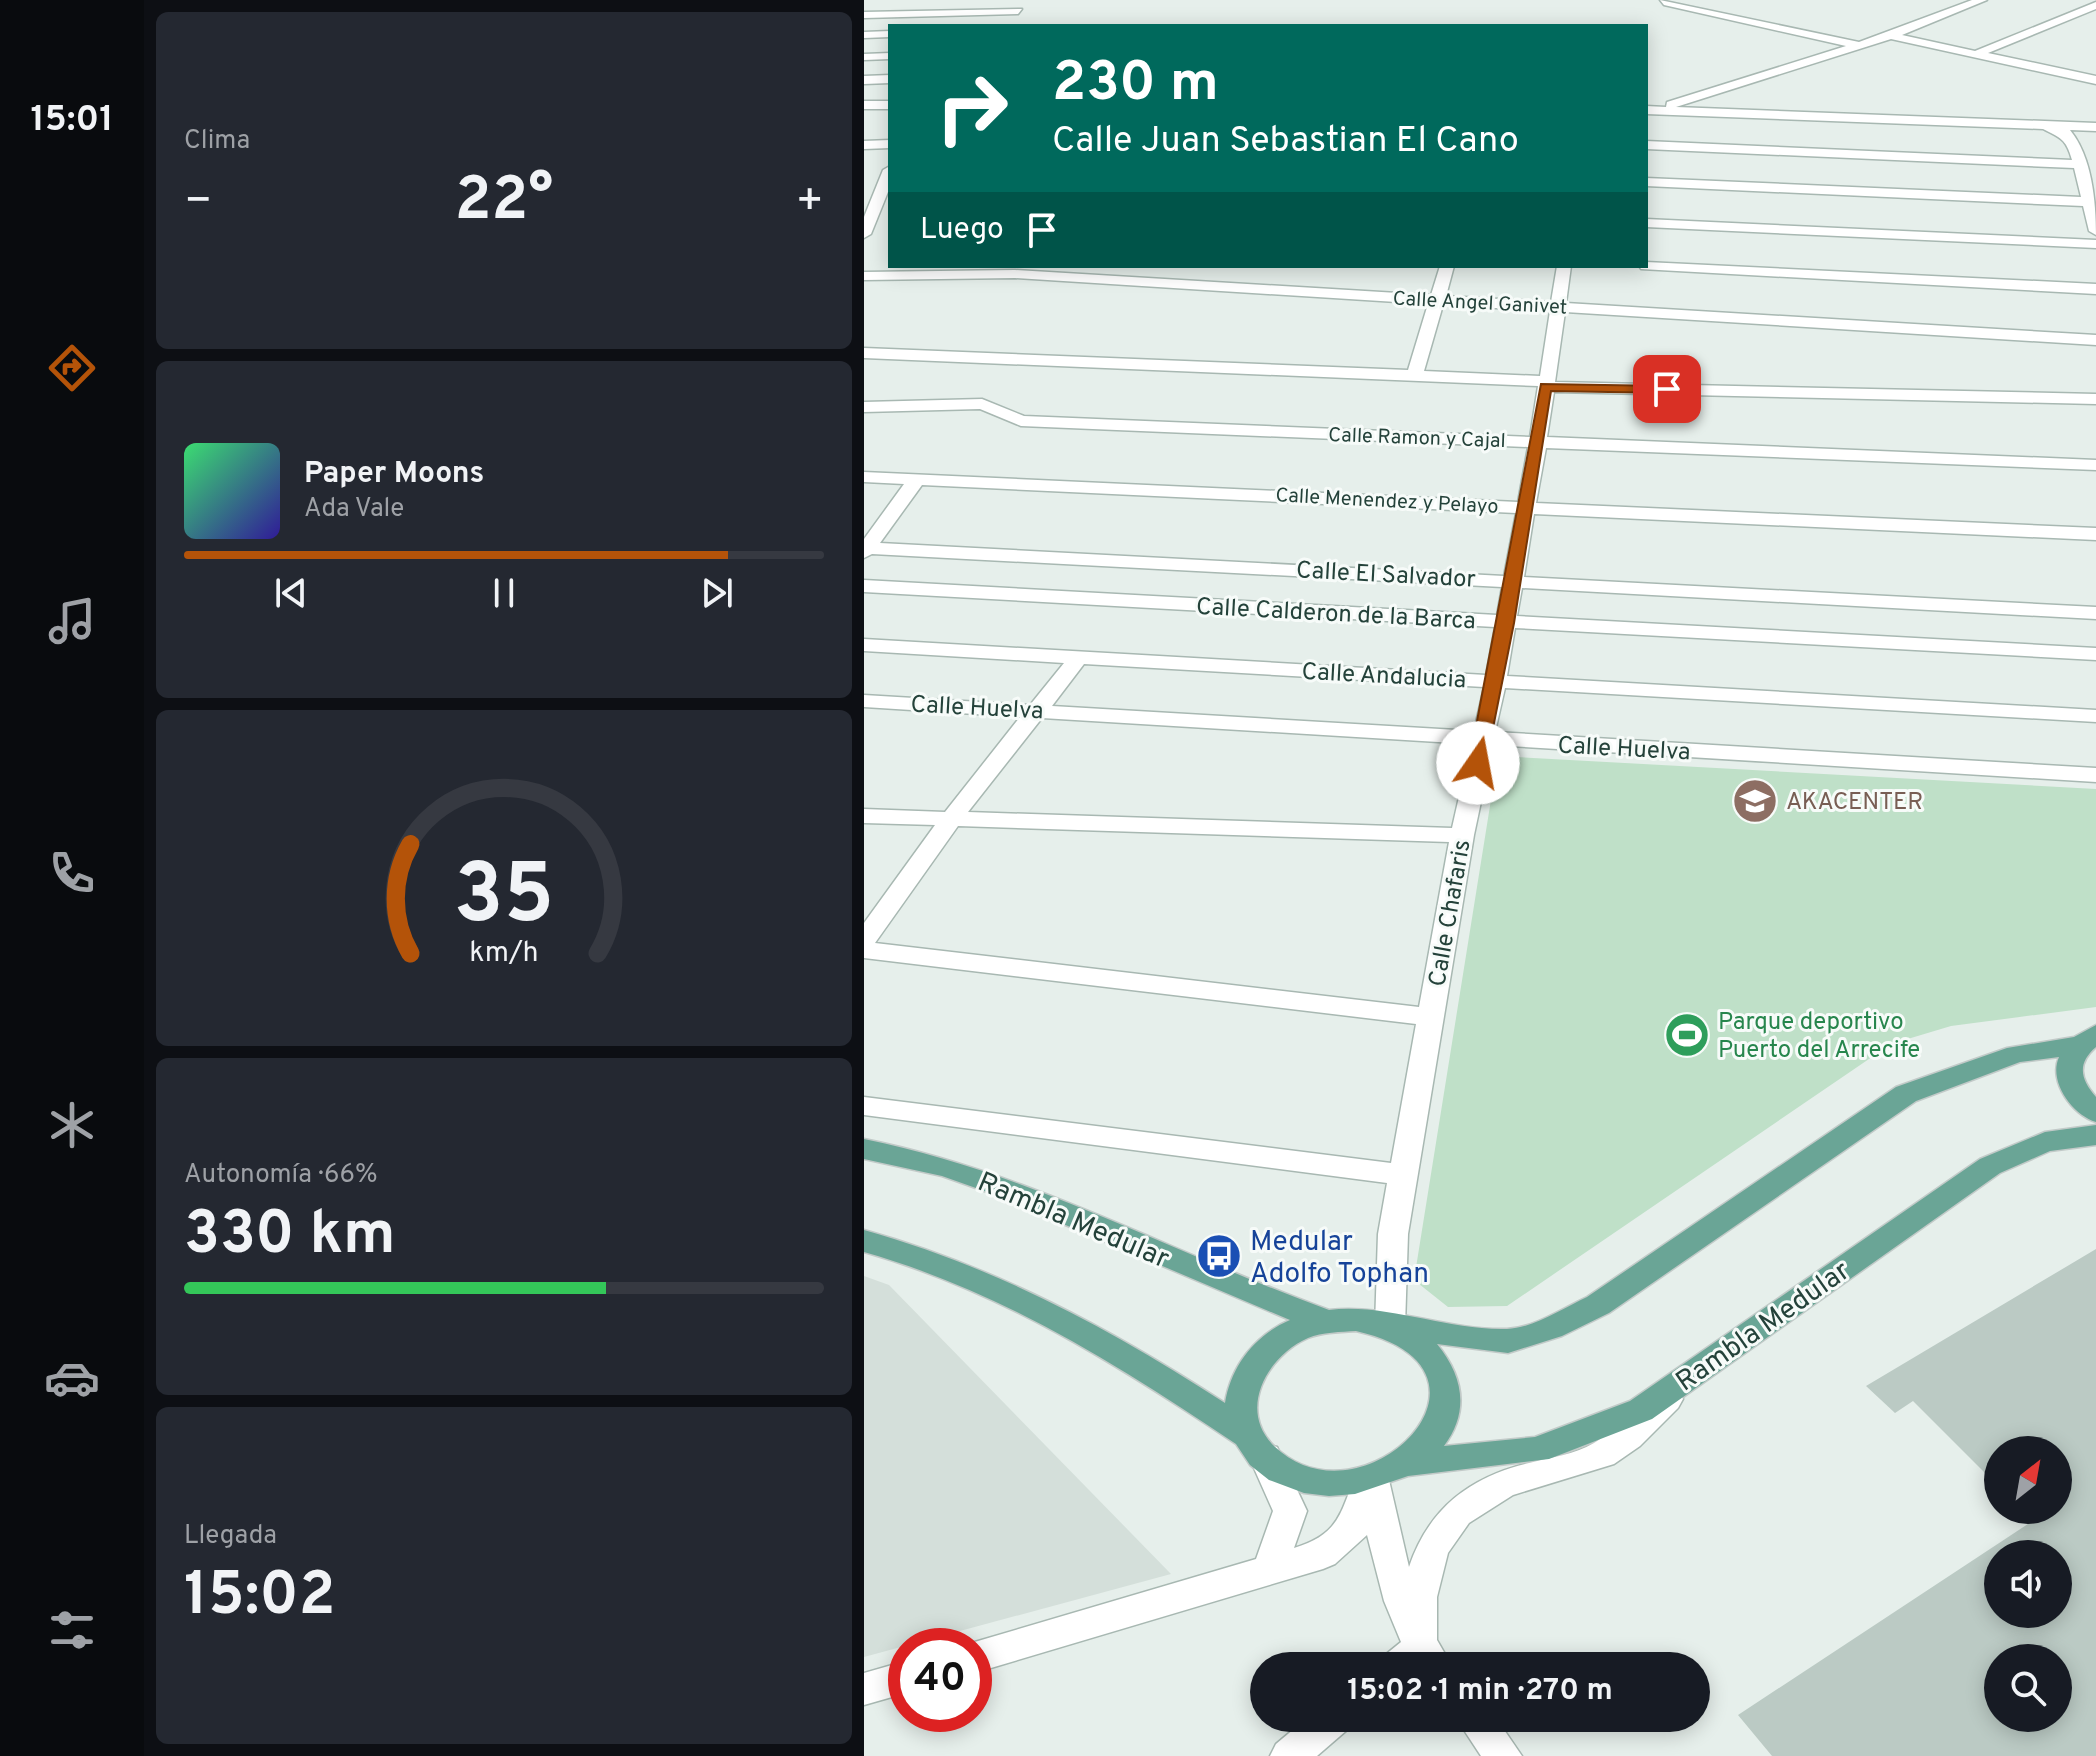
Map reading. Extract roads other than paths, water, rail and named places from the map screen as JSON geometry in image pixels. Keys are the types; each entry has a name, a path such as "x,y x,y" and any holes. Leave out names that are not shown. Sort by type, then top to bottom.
{"main road":[{"path":"2087,1039 2068,1061 2069,1080 2081,1100 2096,1112"},
{"path":"1256,1446 1241,1412 1243,1387 1255,1362 1273,1344 1296,1330 1325,1321 1356,1319 1508,1341 1551,1328 1598,1305 1906,1094 2016,1054 2087,1039"},
{"name":"Rambla Medular","path":"1407,1463 1537,1450 1641,1410 1990,1166 2045,1142 2096,1135"},
{"name":"Rambla Medular","path":"864,1149 950,1168 1003,1187 1260,1299 1325,1321"},
{"path":"864,1241 966,1273 1102,1339 1256,1446 1287,1472 1314,1481 1345,1483 1371,1479 1407,1463 1434,1437 1445,1413 1446,1389 1437,1365 1425,1348 1390,1326"}],"street":[{"path":"1649,111 1890,36 1982,0"},
{"path":"1667,1 1860,45"},
{"path":"864,15 951,13 1020,5 1014,24"},
{"path":"1977,54 2096,5"},
{"path":"947,24 951,13"},
{"path":"864,35 888,34"},
{"path":"1890,36 2096,80"},
{"path":"864,57 888,56"},
{"path":"2072,75 2096,64"},
{"path":"864,80 888,79"},
{"path":"864,105 888,105"},
{"path":"1649,111 2039,126 2094,133"},
{"path":"2039,126 2065,132 2074,143 2096,231"},
{"path":"2074,143 2094,133"},
{"path":"864,145 888,144"},
{"path":"1648,145 2079,164"},
{"path":"864,234 888,176"},
{"path":"1648,182 2089,202"},
{"path":"864,188 883,190"},
{"path":"1648,223 2096,244"},
{"path":"1648,266 2096,289"},
{"path":"1414,376 1430,299 1432,268"},
{"path":"1430,299 1446,268"},
{"name":"Calle Chafaris","path":"1390,1326 1393,1234 1462,835 1506,623 1538,442 1564,268"},
{"name":"Calle Angel Ganivet","path":"864,276 1015,274 2096,340"},
{"path":"864,353 1546,384 2096,399"},
{"name":"Calle Ramon y Cajal","path":"864,407 982,404 1021,421 2096,465"},
{"name":"Calle Menendez y Pelayo","path":"864,477 2096,534"},
{"path":"866,550 917,479"},
{"name":"Calle El Salvador","path":"866,550 2096,613"},
{"name":"Calle Calderon de la Barca","path":"864,586 2096,654"},
{"name":"Calle Andalucia","path":"864,645 2096,716"},
{"path":"864,941 951,819 1079,657"},
{"name":"Calle Huelva","path":"864,701 2096,775"},
{"path":"864,816 1462,835"},
{"path":"864,950 1432,1017"},
{"path":"864,1106 1403,1175"},
{"path":"1417,1652 1420,1576 1436,1541 1463,1507 1500,1485 1601,1456 1649,1418 1688,1377"},
{"path":"1256,1446 1290,1511 1269,1572"},
{"path":"1371,1479 1415,1652"},
{"path":"992,1652 1323,1554 1357,1524 1371,1479"},
{"path":"864,1689 888,1682"},
{"path":"1289,1756 1317,1732"},
{"path":"1485,1732 1503,1756"}],"place":[{"name":"AKACENTER","path":"1755,801"},
{"name":"Parque deportivo Puerto del Arrecife","path":"1687,1035"},
{"name":"Medular Adolfo Tophan","path":"1219,1256"}]}
